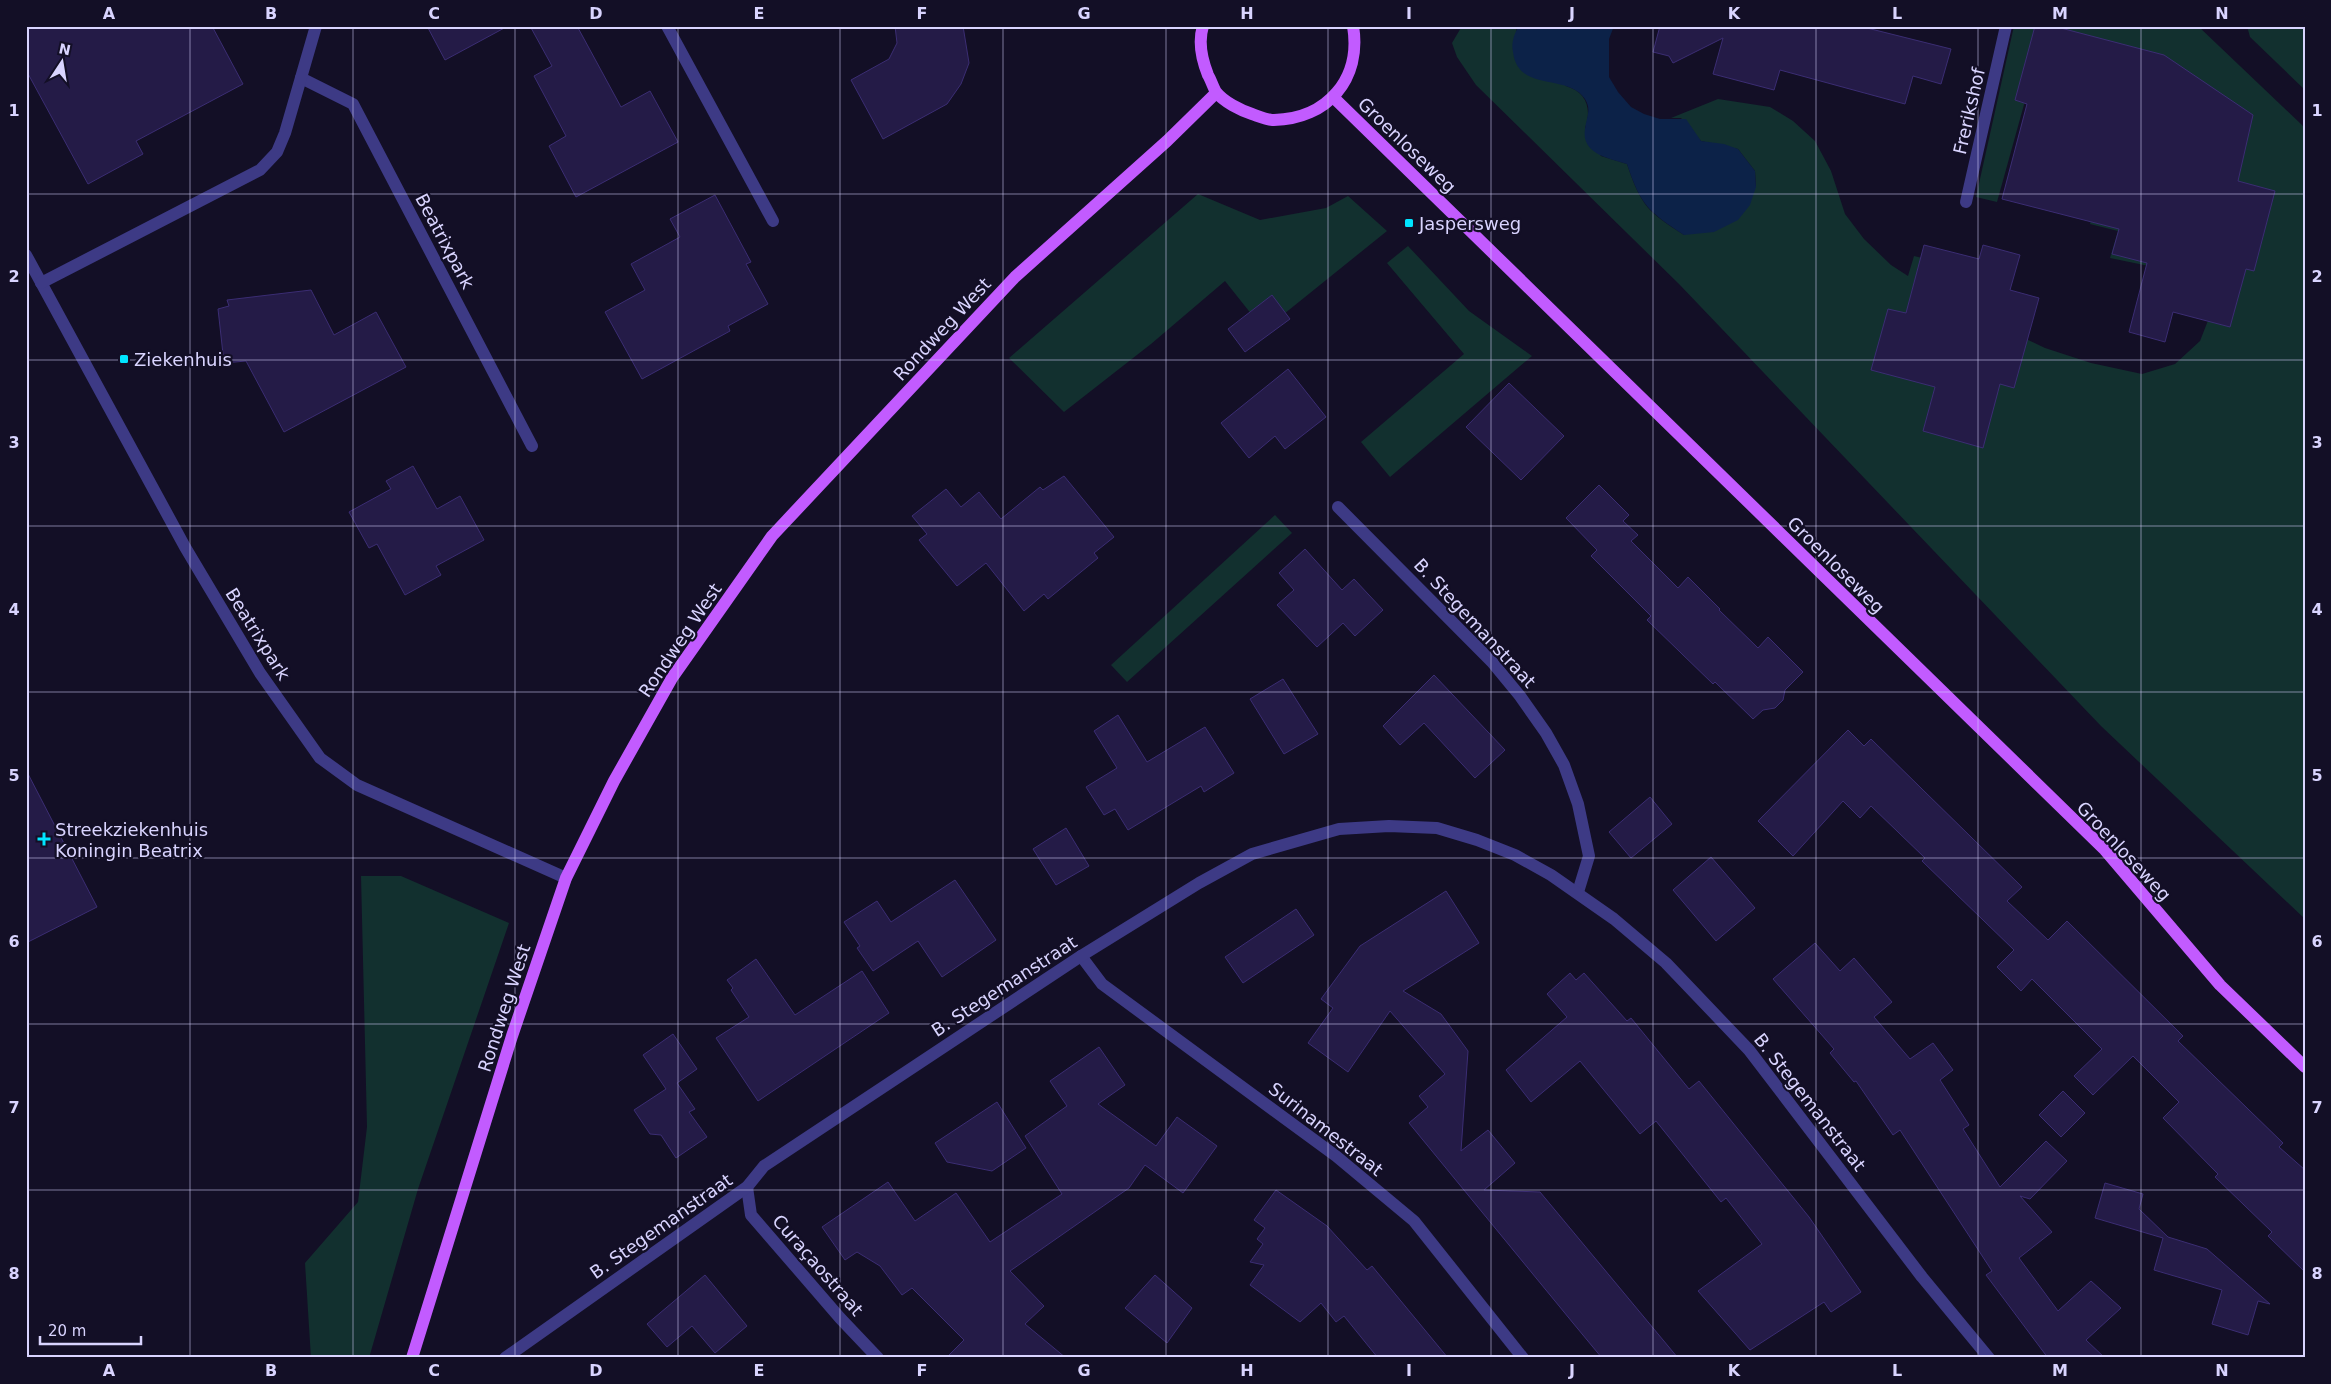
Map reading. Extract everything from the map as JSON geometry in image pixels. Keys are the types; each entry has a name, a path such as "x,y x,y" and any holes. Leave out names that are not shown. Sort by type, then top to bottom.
{"main road":[{"path":"1203,26 1201,35 1203,63 1216,93 1240,110 1272,120 1305,116 1333,97 1350,73 1356,44 1353,26"},
{"name":"Rondweg West","path":"412,1358 512,1036 566,878 614,781 672,678 772,536 1015,277 1167,141 1216,93"},
{"name":"Groenloseweg","path":"1333,97 2105,850 2220,984 2305,1067"}],"street":[{"path":"42,283 260,170 277,152 285,133 316,26"},
{"path":"666,26 773,221"},
{"name":"Frerikshof","path":"1966,202 2006,26"},
{"name":"Beatrixpark","path":"301,78 353,104 532,446"},
{"name":"Beatrixpark","path":"26,255 185,547 260,673 320,758 365,788 566,878"},
{"name":"B. Stegemanstraat","path":"1338,507 1492,662 1520,696 1546,733 1564,765 1578,804 1589,856 1578,892"},
{"name":"B. Stegemanstraat","path":"504,1358 747,1187 764,1166 1081,956 1199,883 1252,854 1339,829 1389,826 1437,828 1477,840 1515,856 1578,892 1614,919 1666,963 1750,1050 1922,1277 1989,1358"},
{"name":"Surinamestraat","path":"1081,956 1102,984 1336,1156 1414,1221 1523,1358"},
{"name":"Curaçaostraat","path":"747,1187 751,1215 840,1318 878,1358"}],"green space":[{"path":"1462,26 1519,26 1516,30 1566,86 1583,97 1588,108 1585,128 1601,156 1627,164 1637,190 1647,207 1684,235 1756,187 1755,171 1738,149 1701,141 1681,118 1671,118 1718,99 1770,107 1793,121 1815,141 1831,171 1845,214 1864,239 1891,265 1908,276 1914,256 1998,277 2026,339 2045,348 2091,363 2142,374 2175,364 2200,341 2209,318 2178,272 2110,258 2118,231 2090,224 2117,125 2025,101 1997,202 1976,197 2014,26 2198,26 2302,125 2305,129 2305,919 2101,726 1679,284 1476,85 1457,57 1452,43"},
{"path":"2247,26 2305,26 2305,90 2250,37"},
{"path":"1198,194 1260,220 1326,208 1348,196 1387,231 1264,330 1225,281 1151,344 1064,412 1009,358"},
{"path":"1408,246 1469,311 1532,356 1390,477 1361,442 1464,354 1387,263"},
{"path":"1275,515 1292,533 1127,682 1111,665"},
{"path":"361,876 401,876 509,923 418,1189 369,1358 311,1358 305,1263 358,1202 367,1127"}],"water":[{"path":"1519,26 1614,26 1609,39 1609,77 1618,92 1631,107 1660,119 1686,119 1701,141 1724,144 1738,149 1755,171 1756,187 1750,205 1738,220 1714,232 1684,235 1654,213 1642,199 1627,164 1598,154 1587,144 1585,129 1588,107 1585,99 1577,91 1567,86 1533,78 1524,73 1517,65 1512,45 1514,35"}],"building":[{"path":"26,26 212,26 243,84 136,141 143,154 88,184 26,70"},
{"path":"427,26 508,26 445,60"},
{"path":"530,26 577,26 621,107 650,91 678,142 576,197 549,146 566,136 534,76 552,66"},
{"path":"895,26 963,26 969,63 961,84 947,104 883,139 851,80 889,59 897,43"},
{"path":"1660,26 1859,26 1951,49 1941,84 1913,76 1905,104 1780,70 1774,90 1713,74 1723,38 1673,63 1669,56 1653,52"},
{"path":"2035,26 2053,26 2164,55 2253,115 2238,181 2275,191 2254,271 2246,269 2230,327 2173,312 2165,342 2129,332 2147,263 2112,254 2119,229 2002,199 2027,104 2015,100"},
{"path":"715,195 751,262 746,264 768,304 728,326 730,331 642,379 605,312 645,290 631,264 680,237 670,219"},
{"path":"1924,245 1979,259 1983,245 2020,255 2010,290 2039,298 2014,388 2000,384 1983,448 1923,431 1935,387 1871,370 1888,309 1906,313"},
{"path":"311,290 334,335 376,312 406,367 284,432 246,361 224,363 218,309 229,306 227,300"},
{"path":"1272,295 1290,319 1245,352 1228,329"},
{"path":"1288,369 1326,417 1285,449 1275,436 1249,458 1221,423"},
{"path":"1509,383 1564,436 1521,480 1466,427"},
{"path":"413,466 437,509 460,496 484,540 436,566 441,575 405,595 377,544 369,548 349,512 391,489 386,481"},
{"path":"1064,476 1114,537 1094,553 1098,558 1048,599 1044,594 1024,611 986,563 957,586 919,540 927,534 912,516 946,489 961,507 979,492 1001,519 1040,487 1043,490"},
{"path":"1599,485 1629,515 1623,521 1638,535 1631,541 1678,588 1688,577 1758,648 1768,637 1803,672 1785,690 1783,700 1775,708 1763,710 1753,719 1715,682 1713,684 1647,620 1651,616 1591,556 1597,550 1566,518"},
{"path":"1305,549 1342,590 1354,579 1383,610 1355,636 1343,623 1317,647 1277,605 1294,590 1279,573"},
{"path":"1434,675 1505,750 1475,778 1424,723 1400,745 1383,726"},
{"path":"1283,679 1318,734 1284,754 1250,699"},
{"path":"1118,715 1147,762 1205,727 1234,773 1204,792 1201,786 1128,830 1115,809 1104,815 1086,787 1117,768 1094,731"},
{"path":"1848,730 1864,746 1871,739 2022,887 2007,901 2048,940 2067,921 2183,1036 2178,1041 2283,1143 2279,1147 2305,1170 2305,1272 2268,1236 2272,1232 2215,1177 2218,1174 2163,1118 2179,1102 2133,1056 2093,1095 2074,1076 2102,1049 2032,979 2021,991 1997,967 2014,950 1922,861 1925,858 1871,806 1860,818 1843,801 1793,856 1758,821"},
{"name":"Streekziekenhuis Koningin Beatrix","path":"26,770 97,907 26,943"},
{"path":"1650,797 1672,824 1631,858 1609,832"},
{"path":"1066,828 1089,866 1056,885 1033,849"},
{"path":"1711,857 1755,908 1716,941 1673,890"},
{"path":"955,880 996,940 942,977 918,941 873,971 857,948 860,946 844,922 877,901 891,922"},
{"path":"1446,891 1479,943 1403,991 1441,1014 1468,1051 1461,1151 1488,1130 1515,1163 1484,1190 1540,1192 1678,1358 1602,1358 1409,1123 1428,1107 1419,1096 1445,1074 1390,1011 1348,1072 1308,1043 1333,1008 1321,999 1360,946"},
{"path":"1296,909 1314,935 1243,983 1225,957"},
{"path":"1815,943 1840,971 1854,958 1892,1002 1874,1017 1910,1059 1933,1043 1953,1070 1940,1080 1969,1125 1963,1129 2000,1187 2046,1141 2067,1161 2030,1199 2020,1196 2052,1232 2019,1258 2058,1311 2091,1281 2121,1308 2086,1340 2105,1358 2048,1358 1986,1275 1992,1271 1900,1130 1893,1135 1856,1081 1854,1082 1830,1053 1834,1049 1773,979"},
{"path":"756,959 795,1015 862,971 889,1013 758,1101 716,1038 749,1017 731,990 733,988 727,980"},
{"path":"1570,973 1576,980 1584,973 1627,1021 1631,1018 1689,1089 1699,1081 1809,1217 1861,1292 1831,1312 1824,1302 1750,1350 1698,1291 1762,1244 1726,1198 1721,1202 1656,1121 1640,1134 1580,1061 1531,1102 1506,1070 1567,1017 1547,994"},
{"path":"673,1034 697,1069 677,1083 695,1109 689,1112 707,1137 676,1158 661,1135 650,1134 634,1110 666,1089 643,1055"},
{"path":"1099,1047 1125,1085 1098,1104 1156,1146 1177,1117 1217,1146 1183,1193 1145,1165 1129,1188 1010,1271 1044,1306 1025,1324 1066,1358 946,1358 964,1340 912,1288 902,1295 880,1266 857,1252 845,1260 822,1227 888,1182 915,1221 956,1193 990,1242 1062,1194 1025,1136 1067,1106 1050,1081"},
{"path":"2063,1091 2085,1113 2061,1137 2039,1115"},
{"path":"997,1102 1026,1148 992,1171 947,1162 935,1143"},
{"path":"2105,1183 2143,1194 2139,1209 2168,1237 2207,1249 2270,1304 2258,1301 2248,1335 2212,1324 2222,1290 2154,1270 2163,1238 2095,1218"},
{"path":"1276,1190 1327,1226 1367,1270 1372,1266 1448,1358 1378,1358 1344,1316 1336,1322 1321,1303 1300,1322 1250,1285 1264,1265 1250,1262 1263,1244 1257,1239 1265,1228 1254,1220"},
{"path":"705,1275 747,1326 715,1353 692,1326 667,1347 647,1324"},
{"path":"1155,1275 1192,1308 1167,1343 1125,1308"}],"place":[{"name":"Jaspersweg","path":"1409,223"},
{"name":"Ziekenhuis","path":"124,359"},
{"name":"Streekziekenhuis Koningin Beatrix","path":"44,839"}]}
